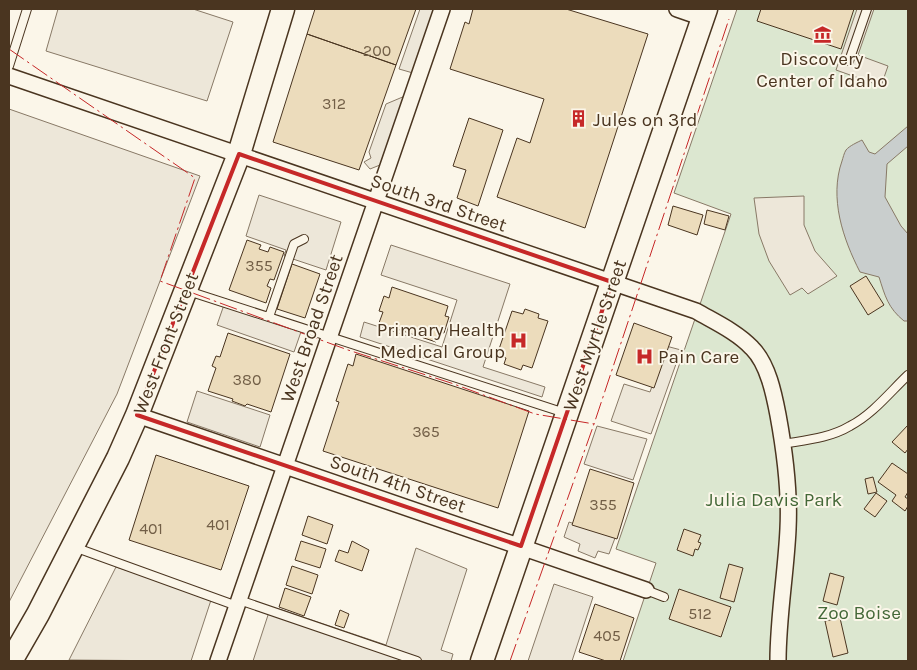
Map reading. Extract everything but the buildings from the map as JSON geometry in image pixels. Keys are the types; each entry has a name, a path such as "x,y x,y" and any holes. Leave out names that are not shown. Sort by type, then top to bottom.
{"main road":[{"name":"West Front Street","path":"11,661 73,546 118,458 137,415 239,154 284,9"},
{"name":"West Myrtle Street","path":"482,661 704,13"}],"street":[{"name":"West Broad Street","path":"218,661 442,9"},
{"path":"677,9 704,13"},
{"name":"South 3rd Street","path":"9,76 696,311 736,334 754,350 768,374 776,404 783,444 788,496 788,529 778,634 778,661"},
{"name":"South 4th Street","path":"137,415 646,590"}],"lane":[{"path":"9,66 27,9"},
{"path":"849,61 867,9"},
{"path":"269,317 294,244 304,239"},
{"path":"186,290 567,413"},
{"path":"783,444 824,437 850,426 873,410 908,375"},
{"path":"73,546 238,603 418,661"},
{"path":"646,590 664,597"}],"highlighted area":[{"path":"239,154 612,282 521,546 137,415"}],"green space":[{"name":"Julia Davis Park","path":"737,9 908,9 908,661 623,661 656,563 616,549 731,214 674,193"}],"shaded area":[{"path":"58,9 193,9 233,22 207,101 46,51"},
{"path":"420,9 434,9 413,73 399,69"},
{"path":"857,9 874,9 858,55 888,66 881,86 836,70"},
{"path":"405,96 380,165 370,169 364,162 371,158 369,152 386,104"},
{"path":"9,109 200,176 117,394 9,602"},
{"path":"908,126 908,146 887,164 885,197 901,226 908,234 908,321 904,321 885,296 879,277 860,272 843,232 837,189 838,175 847,149 862,140 869,152 875,154"},
{"path":"259,195 341,222 326,270 284,256 286,250 246,236"},
{"path":"804,196 804,225 815,251 837,276 808,294 802,288 790,295 769,261 759,234 754,198"},
{"path":"391,245 510,284 483,367 545,387 542,397 360,337 364,322 442,347 457,300 381,275"},
{"path":"226,299 303,326 294,352 217,325"},
{"path":"666,346 681,350 651,434 611,421 624,384 650,392"},
{"path":"197,391 270,415 260,447 187,422"},
{"path":"597,426 647,439 633,480 584,464"},
{"path":"569,522 615,538 609,554 598,551 595,558 578,551 580,544 564,537"},
{"path":"416,548 467,569 441,650 453,654 451,661 253,661 269,612 279,609 386,645"},
{"path":"116,567 212,597 191,661 69,660"},
{"path":"554,584 593,597 572,661 528,661"}],"power":[{"path":"510,661 594,424 729,19"},
{"path":"9,49 195,178 160,281 348,350 451,383 535,414 594,424"}],"place":[{"name":"Discovery Center of Idaho","path":"822,35"},
{"name":"Jules on 3rd","path":"579,119"},
{"name":"Primary Health Medical Group","path":"519,340"},
{"name":"Pain Care","path":"644,356"}],"park label":[{"name":"Zoo Boise","path":"859,612"}]}
